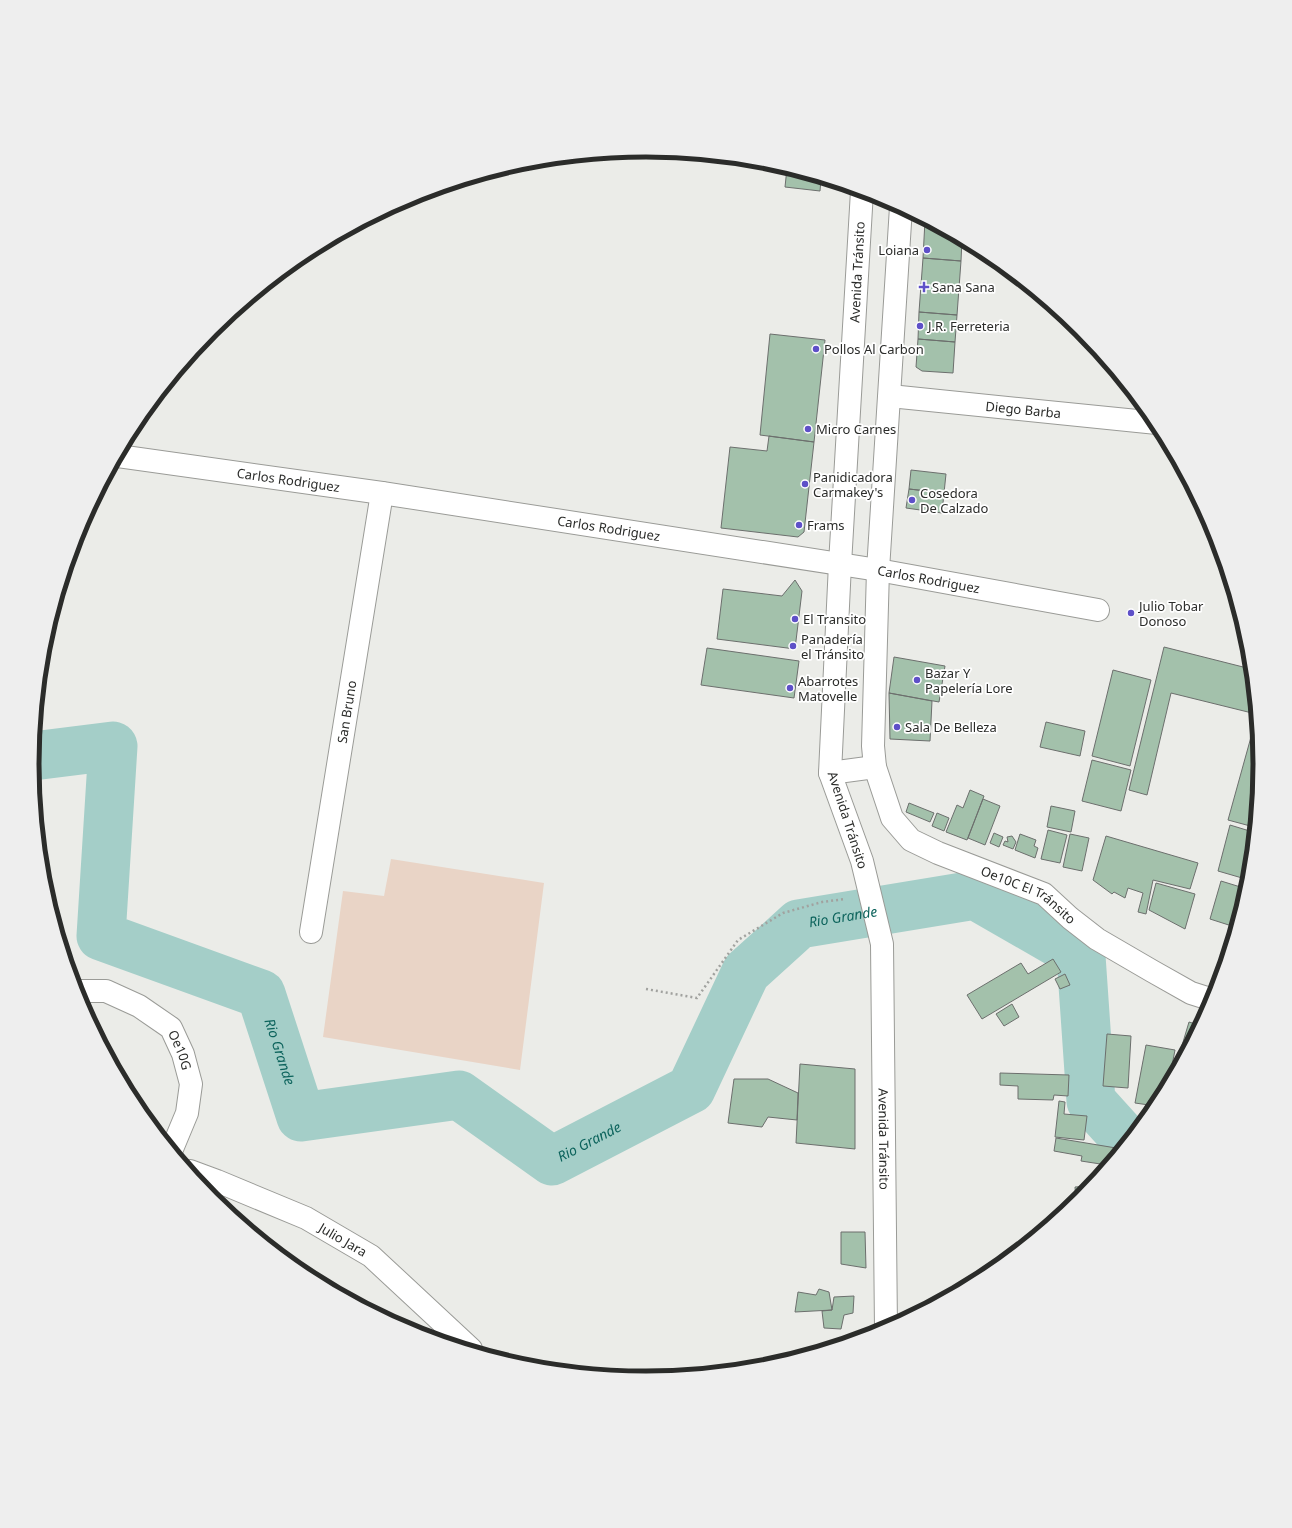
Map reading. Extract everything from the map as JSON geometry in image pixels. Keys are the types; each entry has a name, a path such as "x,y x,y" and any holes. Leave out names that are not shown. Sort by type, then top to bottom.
{"street":[{"name":"Avenida Tránsito","path":"862,197 840,564 830,773 862,861 882,944 886,1321"},
{"path":"830,773 875,767 873,746 878,570 890,396 900,213"},
{"name":"Diego Barba","path":"890,396 1148,422"},
{"name":"Carlos Rodriguez","path":"122,457 382,493 840,564 1098,610"},
{"name":"San Bruno","path":"311,932 382,493"},
{"name":"Oe10C El Tránsito","path":"875,767 892,818 911,840 938,853 1044,894 1070,918 1097,939 1191,993 1206,998"},
{"name":"Oe10G","path":"83,991 106,991 140,1006 170,1028 183,1054 191,1084 187,1113 174,1145"},
{"name":"Julio Jara","path":"211,1185 306,1218 371,1256 464,1343"}],"path":[{"path":"646,989 697,998 738,940 783,912 822,902 870,895"}],"shaded area":[{"path":"391,859 544,883 520,1070 323,1037 343,891 384,896"}],"building":[{"path":"786,174 821,183 820,191 785,187"},
{"path":"925,225 962,245 961,261 923,258"},
{"path":"923,258 961,261 957,315 919,312"},
{"path":"919,312 957,315 955,342 918,339"},
{"path":"770,334 825,340 814,442 760,435"},
{"path":"918,339 955,342 953,373 922,371 916,367"},
{"path":"769,436 814,442 804,532 798,537 721,528 730,447 767,451"},
{"path":"911,470 946,474 944,493 909,489"},
{"path":"909,489 944,493 942,513 906,508"},
{"path":"795,580 802,591 795,649 717,639 723,589 782,596"},
{"path":"1164,647 1245,667 1251,713 1171,693 1147,795 1129,790"},
{"path":"707,648 799,661 794,698 701,685"},
{"name":"Bazar Y Papelería Lore","path":"894,657 945,666 939,702 889,693"},
{"path":"1113,670 1151,680 1130,766 1092,756"},
{"path":"889,693 932,701 930,741 890,739"},
{"path":"1046,722 1085,731 1080,756 1040,747"},
{"path":"1252,733 1252,804 1250,826 1228,820"},
{"path":"1092,760 1131,770 1121,811 1082,801"},
{"path":"970,790 984,796 967,840 946,832 957,805 963,808"},
{"path":"983,799 1000,806 985,845 968,838"},
{"path":"909,803 934,813 930,822 906,812"},
{"path":"1051,806 1075,811 1071,832 1047,827"},
{"path":"937,813 949,818 944,831 932,826"},
{"path":"1230,825 1249,831 1242,878 1218,871"},
{"path":"1048,830 1067,835 1060,863 1041,859"},
{"path":"994,833 1003,837 999,847 990,843"},
{"path":"1020,834 1036,840 1034,846 1038,848 1035,858 1015,850"},
{"path":"1070,834 1089,838 1082,871 1063,867"},
{"path":"1012,836 1016,842 1013,849 1003,845 1005,841 1008,842 1007,837"},
{"path":"1106,836 1198,863 1190,889 1153,880 1146,914 1138,912 1143,893 1128,888 1125,898 1114,892 1112,894 1093,880"},
{"path":"1221,881 1240,887 1231,926 1210,919"},
{"path":"1156,883 1195,894 1185,929 1149,910"},
{"path":"1053,959 1061,972 982,1019 967,995 1021,963 1028,974"},
{"path":"1065,974 1070,985 1060,989 1055,979"},
{"path":"1012,1004 1019,1017 1004,1026 996,1014"},
{"path":"1189,1022 1194,1024 1190,1032 1180,1052"},
{"path":"1107,1034 1131,1036 1128,1088 1103,1086"},
{"path":"1146,1045 1175,1050 1171,1069 1148,1105 1135,1103"},
{"path":"800,1064 855,1069 855,1149 796,1143"},
{"path":"1000,1073 1069,1075 1068,1096 1054,1095 1053,1100 1018,1099 1018,1086 1000,1085"},
{"path":"734,1079 768,1079 798,1093 797,1120 768,1117 762,1127 728,1123"},
{"path":"1059,1101 1065,1102 1064,1114 1087,1116 1084,1140 1055,1137"},
{"path":"1056,1138 1116,1148 1102,1164 1081,1161 1082,1156 1054,1151"},
{"path":"1075,1187 1081,1187 1075,1193"},
{"path":"841,1232 865,1232 866,1268 841,1264"},
{"path":"819,1289 829,1292 832,1310 795,1312 798,1292 816,1295"},
{"path":"854,1296 853,1313 844,1315 841,1329 824,1328 822,1311 832,1310 834,1297"}],"waterway":[{"name":"Rio Grande","path":"39,755 113,746 101,936 261,994 301,1117 459,1095 552,1161 691,1089 746,972 799,924 975,895 1081,956 1091,1101 1125,1137"}],"place":[{"name":"Loiana","path":"927,250"},
{"name":"Sana Sana","path":"924,287"},
{"name":"J.R. Ferreteria","path":"920,326"},
{"name":"Pollos Al Carbon","path":"816,349"},
{"name":"Micro Carnes","path":"808,429"},
{"name":"Panidicadora Carmakey's","path":"805,484"},
{"name":"Cosedora De Calzado","path":"912,500"},
{"name":"Frams","path":"799,525"},
{"name":"Julio Tobar Donoso","path":"1131,613"},
{"name":"El Transito","path":"795,619"},
{"name":"Panadería el Tránsito","path":"793,646"},
{"name":"Bazar Y Papelería Lore","path":"917,680"},
{"name":"Abarrotes Matovelle","path":"790,688"},
{"name":"Sala De Belleza","path":"897,727"}]}
